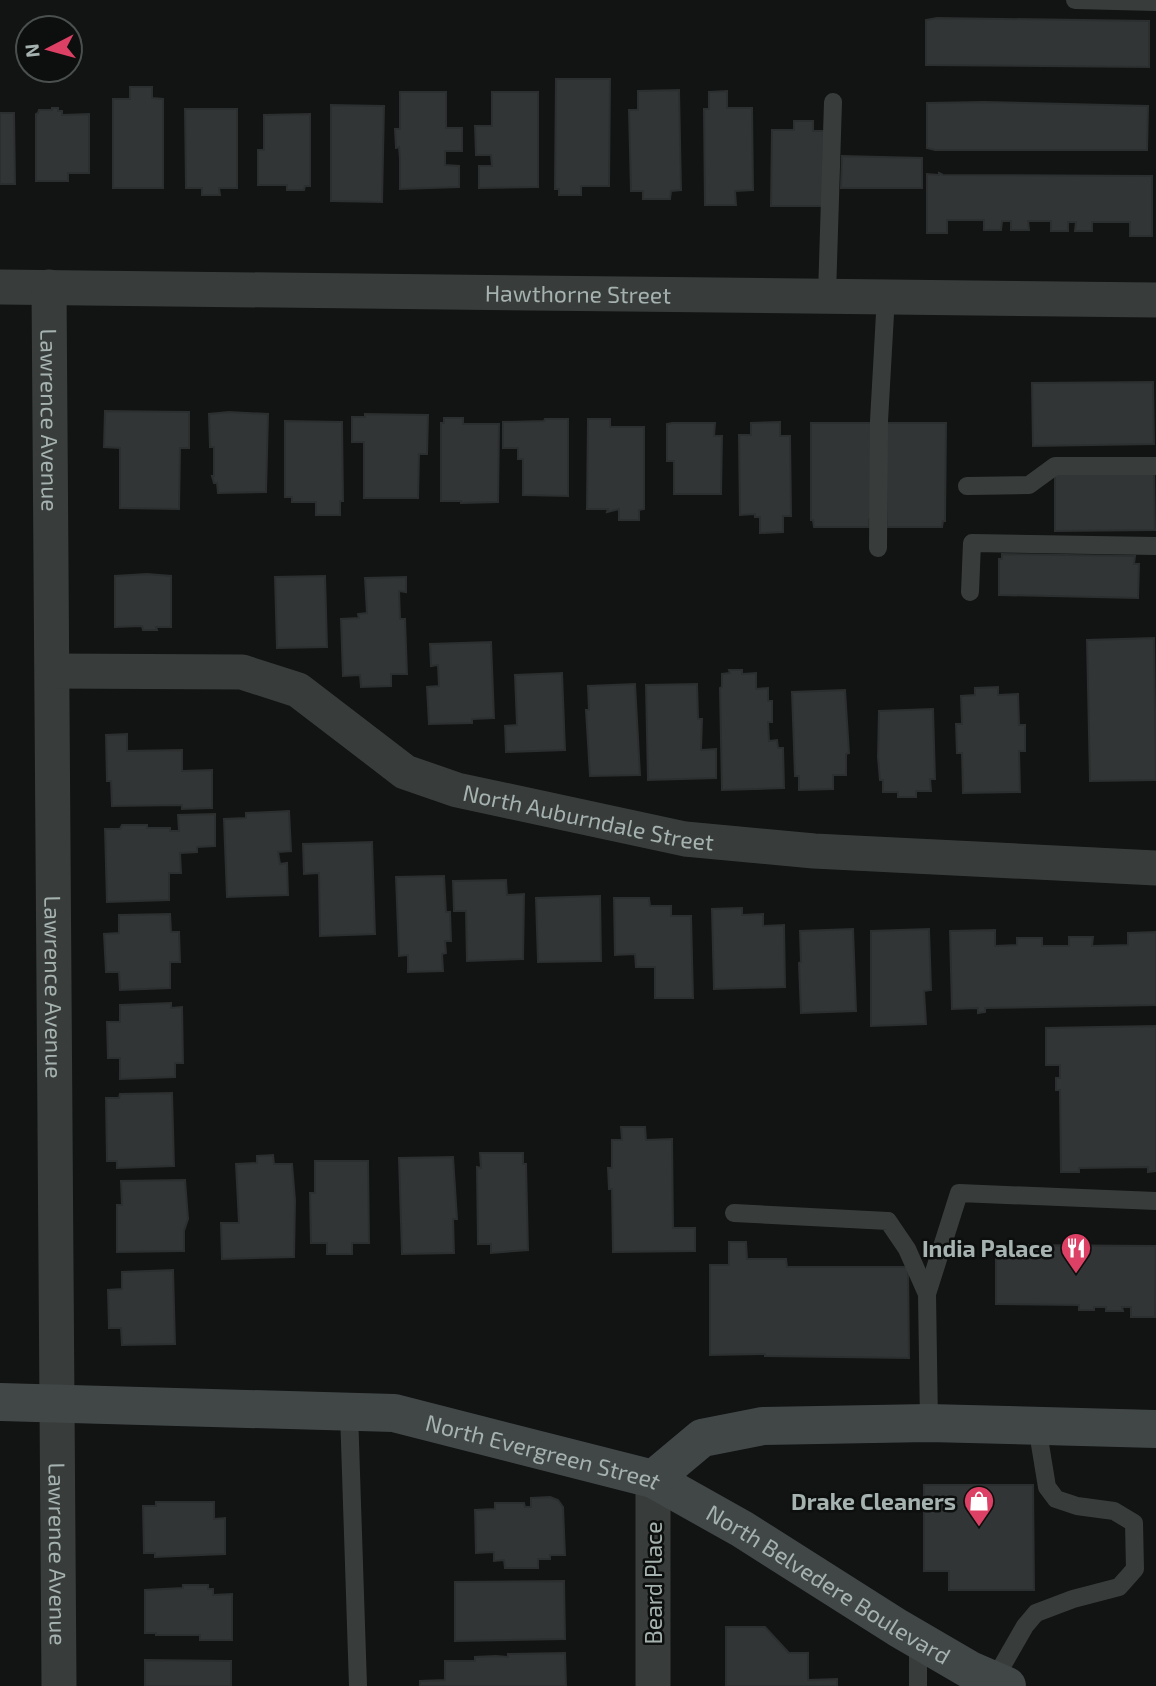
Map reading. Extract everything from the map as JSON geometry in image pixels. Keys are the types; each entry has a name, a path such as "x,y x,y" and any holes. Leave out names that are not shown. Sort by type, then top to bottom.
{"street":[{"name":"Hawthorne Street","path":"0,287 1156,300"},
{"name":"Lawrence Avenue","path":"49,287 60,1686"},
{"name":"North Auburndale Street","path":"53,671 242,672 298,690 405,772 457,790 685,839 814,851 1156,868"},
{"name":"North Evergreen Street","path":"0,1402 394,1413 653,1479 702,1438 763,1426 929,1423 1156,1429"},
{"name":"North Belvedere Boulevard","path":"653,1479 742,1529 970,1670 1001,1683"},
{"name":"Beard Place","path":"653,1479 653,1686"}],"lane":[{"path":"1075,0 1156,2"},
{"path":"827,295 833,102"},
{"path":"878,548 879,421 886,296"},
{"path":"968,486 1029,485 1055,466 1156,466"},
{"path":"970,592 972,543 1156,546"},
{"path":"929,1423 928,1294 959,1193 1156,1201"},
{"path":"734,1213 888,1221 907,1250 928,1294"},
{"path":"349,1412 358,1686"},
{"path":"1001,1683 1025,1626 1037,1613 1073,1599 1119,1587 1135,1569 1133,1523 1114,1511 1077,1506 1056,1499 1047,1487 1037,1426"},
{"path":"918,1639 918,1686"}],"building":[{"path":"926,20 1149,21 1149,67 926,65"},
{"path":"556,79 610,79 609,186 581,186 581,195 559,195 559,189 555,189"},
{"path":"130,87 152,87 152,98 163,99 163,188 113,188 113,99 130,99"},
{"path":"679,90 681,190 671,191 670,199 643,199 643,191 631,191 629,110 638,110 638,91"},
{"path":"727,91 727,108 752,108 753,190 735,191 736,205 705,205 704,109 709,109 709,92"},
{"path":"400,92 446,92 446,128 462,128 462,151 445,151 445,165 459,166 459,187 400,189 399,147 396,148 395,129 400,129"},
{"path":"492,92 538,92 538,187 479,188 479,166 492,166 491,155 476,155 475,126 492,126"},
{"path":"927,103 1148,106 1147,150 927,148"},
{"path":"331,105 384,106 382,202 331,201"},
{"path":"58,108 62,115 89,114 89,173 68,173 68,181 36,181 36,114 39,110"},
{"path":"185,109 237,109 237,188 219,188 220,195 202,195 202,188 186,188"},
{"path":"0,113 14,113 15,184 0,184"},
{"path":"310,114 310,186 305,186 304,190 287,190 287,185 258,185 258,150 264,150 264,115"},
{"path":"794,121 813,121 813,131 824,131 823,206 771,206 772,130 794,130"},
{"path":"842,156 922,158 922,188 841,188"},
{"path":"927,174 1152,176 1152,236 1130,236 1130,222 1092,222 1092,231 1075,231 1076,222 1068,222 1068,231 1051,231 1051,221 1028,221 1029,230 1011,230 1011,221 1002,221 1001,230 984,230 984,220 947,220 947,233 927,233"},
{"path":"1153,382 1154,444 1033,446 1032,383"},
{"path":"105,411 189,412 189,448 180,448 179,509 120,508 120,448 104,447"},
{"path":"209,414 268,414 266,492 218,493 217,483 214,483 212,476 214,447 210,447"},
{"path":"365,414 428,415 427,454 419,454 418,498 364,498 364,442 352,442 352,417 365,417"},
{"path":"444,418 463,418 463,424 499,424 498,502 441,501 441,423 444,423"},
{"path":"568,419 568,496 523,495 523,459 518,459 518,448 503,448 503,422"},
{"path":"588,419 610,419 610,427 644,427 644,509 639,510 639,520 619,520 619,509 607,512 608,509 587,509"},
{"path":"285,421 342,422 343,501 340,501 340,515 316,515 316,502 292,502 292,497 285,497"},
{"path":"780,422 780,436 790,436 791,516 783,516 783,532 760,533 760,517 755,517 755,514 740,515 739,435 751,435 751,423"},
{"path":"715,423 714,436 722,436 721,494 674,494 674,461 667,461 667,424"},
{"path":"811,423 872,423 872,519 869,520 869,527 814,527 811,520"},
{"path":"885,423 946,423 945,521 942,527 887,527"},
{"path":"1055,470 1154,470 1155,530 1055,531"},
{"path":"1002,554 1135,556 1134,564 1139,564 1138,598 999,595 999,559 1002,559"},
{"path":"115,576 171,576 171,627 143,630 142,626 115,627"},
{"path":"325,576 327,647 277,648 275,577"},
{"path":"406,577 406,592 399,591 400,619 405,619 407,674 391,674 391,686 361,687 360,675 343,676 341,619 359,618 358,614 367,613 365,578"},
{"path":"1154,638 1156,780 1090,781 1087,640"},
{"path":"491,642 494,718 472,719 472,723 429,724 427,687 439,686 438,665 431,666 430,644"},
{"path":"729,670 742,670 742,674 756,673 756,689 768,688 768,701 772,701 772,722 768,722 769,741 777,740 778,748 783,748 784,788 722,790 720,688 722,674 730,673"},
{"path":"562,673 565,750 506,752 505,726 517,725 515,675"},
{"path":"635,684 640,775 590,776 586,710 589,710 588,686"},
{"path":"697,684 698,719 702,719 701,750 716,749 716,778 648,780 646,685"},
{"path":"998,687 998,695 1018,694 1019,725 1025,725 1025,751 1019,751 1020,792 963,793 962,753 957,753 956,724 962,724 961,696 975,695 975,688"},
{"path":"845,690 849,753 846,754 846,775 833,775 833,789 799,790 799,776 795,776 792,692"},
{"path":"933,709 935,779 930,779 931,791 916,791 916,797 898,797 898,792 883,792 878,757 879,711"},
{"path":"127,734 127,751 182,750 182,771 212,770 212,808 182,809 182,805 112,806 111,781 107,781 106,735"},
{"path":"289,811 291,851 278,852 280,864 287,863 288,895 227,897 224,819 246,818 246,813"},
{"path":"215,814 215,846 197,847 197,852 180,853 181,873 169,873 169,900 107,902 105,829 120,829 122,825 147,825 147,828 170,828 170,831 179,831 178,815"},
{"path":"372,842 375,934 320,936 319,873 304,874 303,844"},
{"path":"444,876 446,912 450,912 451,941 445,941 446,953 442,954 443,971 408,972 408,955 399,956 396,877"},
{"path":"506,880 507,895 524,894 523,959 467,961 466,911 454,911 453,881"},
{"path":"600,896 601,961 538,962 536,898"},
{"path":"614,898 649,898 650,906 671,906 671,916 691,916 693,998 655,998 655,967 636,967 635,954 615,955"},
{"path":"742,908 742,915 763,914 763,926 784,925 785,987 714,989 712,909"},
{"path":"170,914 171,932 179,932 180,962 170,962 170,988 120,990 119,972 106,972 104,934 119,933 119,915"},
{"path":"853,929 856,1011 801,1013 800,931"},
{"path":"929,929 931,990 924,991 926,1024 871,1026 871,931"},
{"path":"995,930 995,946 1017,945 1017,938 1042,938 1042,946 1069,946 1069,937 1093,937 1092,946 1128,945 1128,933 1156,932 1156,1005 985,1008 985,1012 978,1013 978,1008 952,1009 950,931"},
{"path":"171,1003 171,1008 182,1007 183,1063 175,1063 175,1077 120,1079 120,1058 108,1058 107,1022 120,1022 120,1005"},
{"path":"1156,1026 1156,1171 1148,1172 1148,1167 1079,1168 1079,1172 1061,1172 1060,1090 1056,1090 1060,1065 1046,1065 1046,1028"},
{"path":"172,1093 174,1166 117,1168 117,1161 107,1161 106,1098 119,1098 120,1094"},
{"path":"621,1127 645,1127 646,1140 672,1139 673,1228 695,1228 695,1251 613,1252 612,1189 609,1189 608,1168 612,1168 612,1140 622,1140"},
{"path":"480,1153 523,1153 523,1164 526,1164 528,1250 491,1253 491,1244 478,1244 477,1167 481,1168"},
{"path":"273,1155 274,1164 292,1164 295,1200 294,1257 222,1259 221,1223 239,1223 236,1164 257,1163 257,1156"},
{"path":"453,1157 457,1219 453,1219 454,1253 402,1254 399,1158"},
{"path":"315,1161 368,1161 369,1243 352,1243 352,1254 327,1254 327,1243 311,1243 310,1193 315,1193"},
{"path":"185,1180 188,1219 184,1231 184,1251 117,1252 117,1205 122,1205 121,1181"},
{"path":"729,1242 746,1242 747,1259 786,1259 787,1267 908,1267 909,1358 710,1355 710,1265 729,1265"},
{"name":"India Palace","path":"996,1245 1156,1246 1155,1317 1131,1317 1131,1307 1122,1307 1123,1311 1106,1311 1106,1307 1079,1310 1079,1305 996,1304"},
{"path":"173,1270 175,1344 122,1345 121,1328 109,1328 108,1290 122,1289 122,1272"},
{"name":"Drake Cleaners","path":"924,1485 1033,1485 1034,1590 949,1590 949,1571 924,1571"},
{"path":"550,1497 558,1500 563,1507 565,1555 550,1555 550,1559 538,1559 538,1568 505,1568 504,1560 494,1561 494,1552 476,1553 475,1510 495,1509 495,1503 524,1503 525,1507 531,1507 531,1498"},
{"path":"156,1502 214,1502 214,1519 225,1518 225,1554 155,1557 155,1553 144,1553 143,1506 156,1506"},
{"path":"564,1581 565,1639 455,1641 455,1582"},
{"path":"183,1585 208,1585 208,1589 213,1589 213,1595 232,1594 232,1640 200,1640 200,1635 145,1633 145,1590 183,1588"},
{"path":"726,1627 765,1627 789,1653 808,1653 808,1680 837,1679 837,1686 726,1686"},
{"path":"565,1653 566,1686 420,1686 420,1681 445,1680 445,1661 475,1661 475,1657 508,1657 508,1654"},
{"path":"145,1660 231,1661 231,1686 145,1686"}],"place":[{"name":"India Palace","path":"1076,1275"},
{"name":"Drake Cleaners","path":"979,1528"}]}
